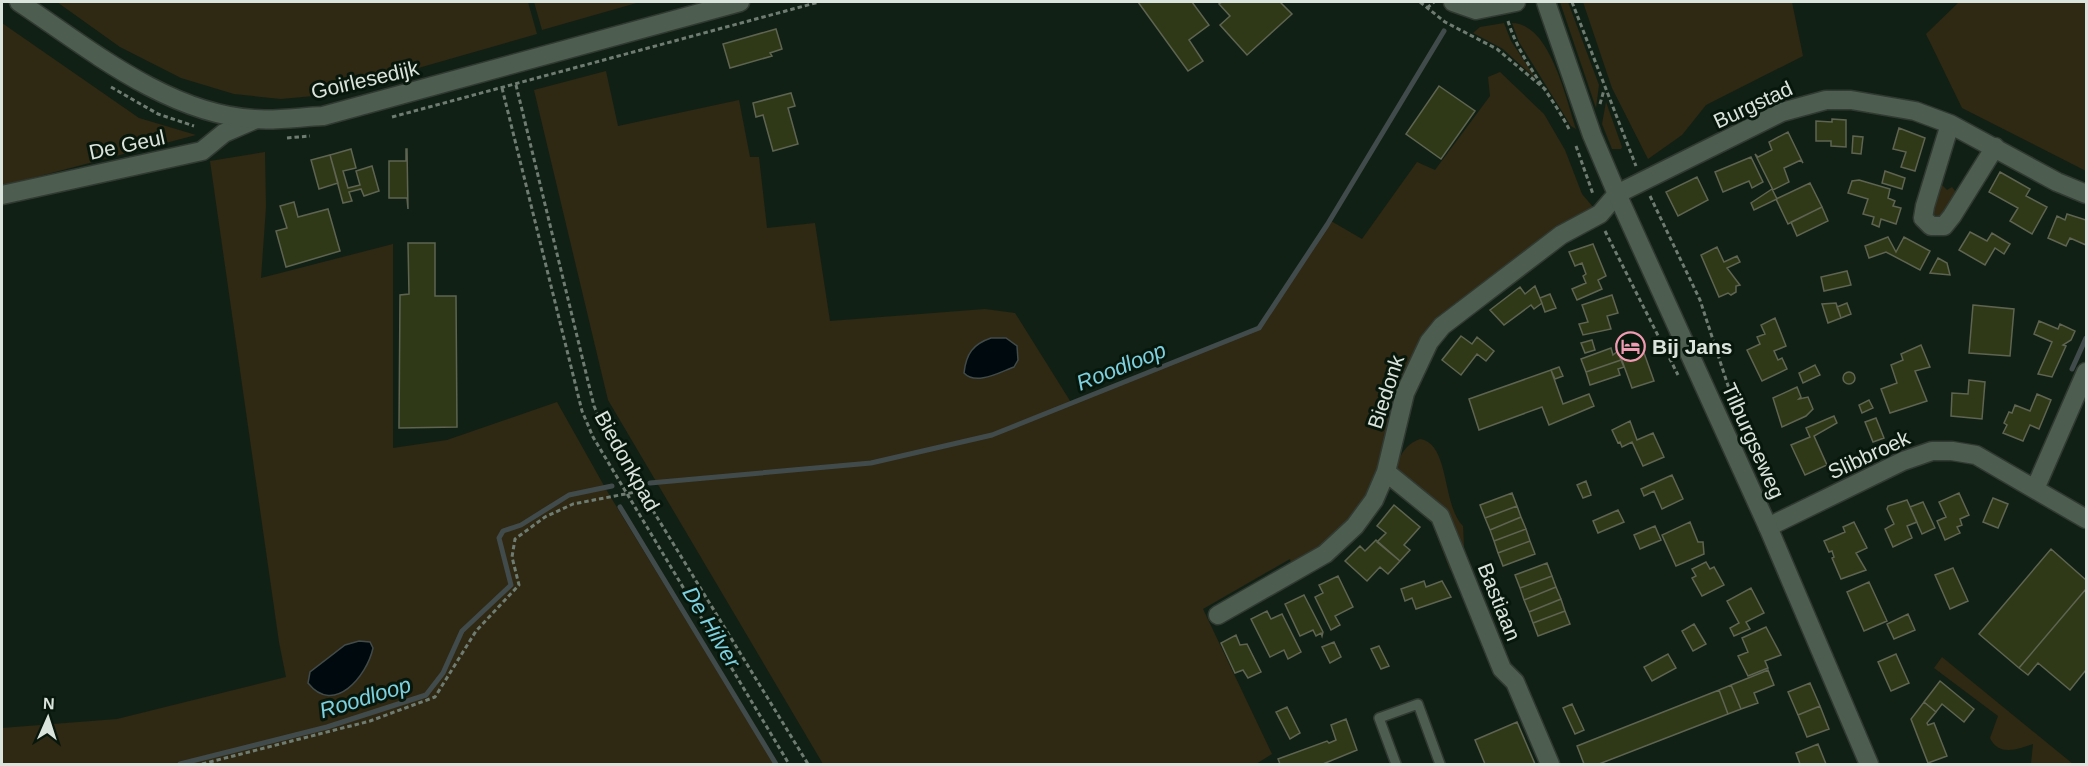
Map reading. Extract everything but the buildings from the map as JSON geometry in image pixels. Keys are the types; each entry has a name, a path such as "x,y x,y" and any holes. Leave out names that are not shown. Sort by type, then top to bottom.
{"street":[{"name":"Goirlesedijk","path":"20,2 131,77 186,103 254,120 322,116 498,70 740,2"},
{"path":"1453,2 1476,10 1510,4"},
{"name":"Tilburgseweg","path":"1546,2 1592,135 1768,527 1869,765"},
{"name":"Burgstad","path":"1617,194 1644,183 1782,112 1826,100 1877,103 1916,111 1950,124 2057,182 2086,194"},
{"name":"De Geul","path":"2,195 202,151 224,133 254,120"},
{"path":"1950,124 1925,206 1923,218 1931,226 1944,226 1995,147"},
{"name":"Biedonk","path":"1218,615 1325,554 1355,526 1374,500 1386,472 1405,393 1419,359 1442,326 1561,235 1600,214 1617,194"},
{"path":"2035,489 2086,372"},
{"name":"Slibbroek","path":"1768,527 1903,461 1932,451 1976,455 2086,519"},
{"name":"Bastiaan","path":"1386,472 1440,516 1502,669 1515,682 1550,765"}],"lane":[{"path":"1396,765 1379,718 1418,704 1440,765"}],"path":[{"name":"Biedonkpad","path":"808,765 604,429 594,406 516,85 819,2"},
{"path":"1420,2 1445,22 1497,49 1550,93"},
{"path":"1427,8 1434,2"},
{"name":"Tilburgseweg","path":"1572,2 1628,149 1700,300 1736,410"},
{"path":"1510,4 1518,49 1550,93 1569,128 1605,232 1652,319 1682,383"},
{"name":"Biedonkpad","path":"498,70 582,411 593,436 789,765"},
{"path":"202,765 370,721 435,697 476,631 519,585 512,557 515,539 545,517 573,504 641,491"}],"shaded area":[{"path":"57,2 528,2 537,34 324,95 281,99 234,94 181,78 120,47"},
{"path":"534,2 640,2 542,30"},
{"path":"1560,2 1568,2 1599,85 1596,108"},
{"path":"1583,2 1792,2 1803,56 1706,105 1682,135 1648,159 1612,88"},
{"path":"1959,2 2086,2 2086,171 1962,108 1926,34"},
{"path":"2,23 139,118 196,135 2,186"},
{"path":"1504,23 1511,41 1536,79 1503,49 1473,33 1480,27"},
{"path":"1512,23 1525,26 1537,35 1546,49 1561,82 1576,129 1571,126 1519,42"},
{"path":"606,71 618,126 739,100 750,157 759,157 767,228 815,223 830,321 985,309 1015,313 1072,404 1260,329 1331,221 1362,239 1417,162 1435,170 1490,96 1488,77 1500,72 1544,114 1565,150 1582,194 1593,207 1418,349 1398,386 1377,475 1357,511 1330,541 1292,568 1290,559 1203,609 1272,754 1256,764 823,764 608,400 534,90"},
{"path":"1606,102 1621,149 1612,149 1602,124"},
{"path":"265,152 266,207 261,278 393,244 393,448 447,440 557,402 607,491 774,764 2,764 2,728 117,719 286,677 279,642 210,161"},
{"path":"1939,182 1947,190 1952,187 1958,195 1941,217 1932,214"},
{"path":"991,338 1006,338 1017,346 1018,360 1014,367 995,375 981,378 969,377 964,373 969,355 979,343"},
{"path":"1420,439 1430,443 1436,451 1456,517 1463,526 1465,565 1450,570 1432,523 1392,489 1402,453"},
{"path":"359,641 370,642 373,648 364,670 348,688 338,694 328,695 318,692 308,683 310,672 345,645"},
{"path":"1942,657 2073,764 2031,764 2033,744 2009,750 1998,748 1990,738 1998,716 1934,668"}],"waterway":[{"name":"Roodloop","path":"650,483 871,463 992,435 1259,328 1327,225 1444,31"},
{"path":"2072,369 2086,338"},
{"name":"Roodloop","path":"180,764 327,727 426,695 443,673 462,631 511,585 499,538 503,531 521,525 569,495 612,486"},
{"name":"De Hilver","path":"620,507 776,764"}],"place":[{"name":"Bij Jans","path":"1631,347"}]}
